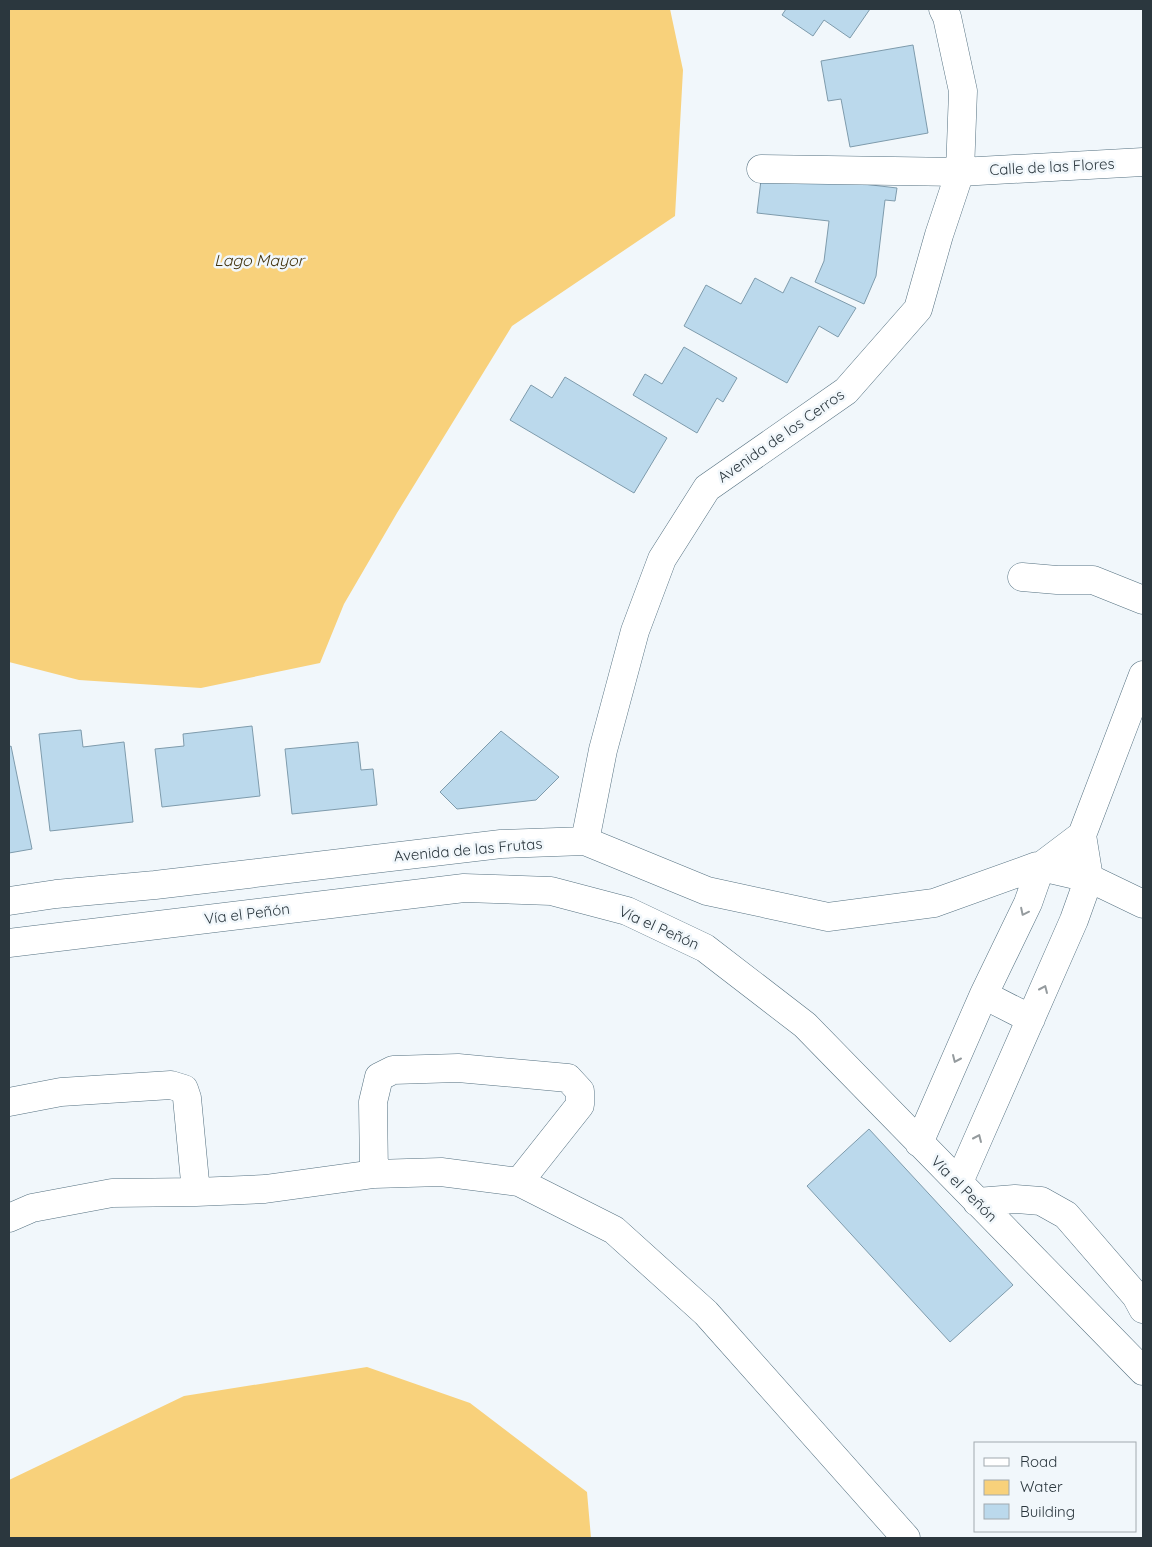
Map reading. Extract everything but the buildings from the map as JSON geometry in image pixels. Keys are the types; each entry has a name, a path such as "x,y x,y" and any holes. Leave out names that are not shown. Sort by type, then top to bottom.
{"street":[{"name":"Avenida de los Cerros","path":"585,841 603,750 635,631 662,559 707,488 846,391 918,309 939,235 960,172 963,91 947,18 943,9"},
{"name":"Calle de las Flores","path":"761,169 960,172 1143,162"},
{"path":"1022,577 1057,580 1093,580 1143,600"},
{"path":"959,1182 1074,920 1089,878 1082,835 1143,674"},
{"path":"919,1143 984,996 1028,903 1041,866 1082,835"},
{"name":"Avenida de las Frutas","path":"9,901 56,894 155,885 501,844 585,841 708,891 828,917 934,903 1041,866"},
{"path":"1041,866 1089,878 1143,904"},
{"name":"Vía el Peñón","path":"9,943 464,888 550,891 627,911 705,948 805,1025 1143,1371"},
{"path":"984,996 1031,1019"},
{"path":"374,1174 373,1102 379,1077 394,1070 458,1068 568,1078 580,1091 580,1105 520,1182"},
{"path":"9,1102 61,1092 171,1085 184,1089 187,1098 196,1192"},
{"path":"9,1218 32,1208 112,1193 264,1189 374,1174 441,1172 520,1182 614,1230 706,1313 906,1538"},
{"path":"977,1202 1014,1199 1041,1201 1066,1215 1136,1296 1143,1309"}],"water":[{"name":"Lago Mayor","path":"9,9 670,9 683,70 675,216 512,326 397,513 344,604 320,663 201,688 79,680 9,662"},
{"path":"367,1367 470,1403 587,1492 591,1538 9,1538 9,1480 184,1396"}]}
